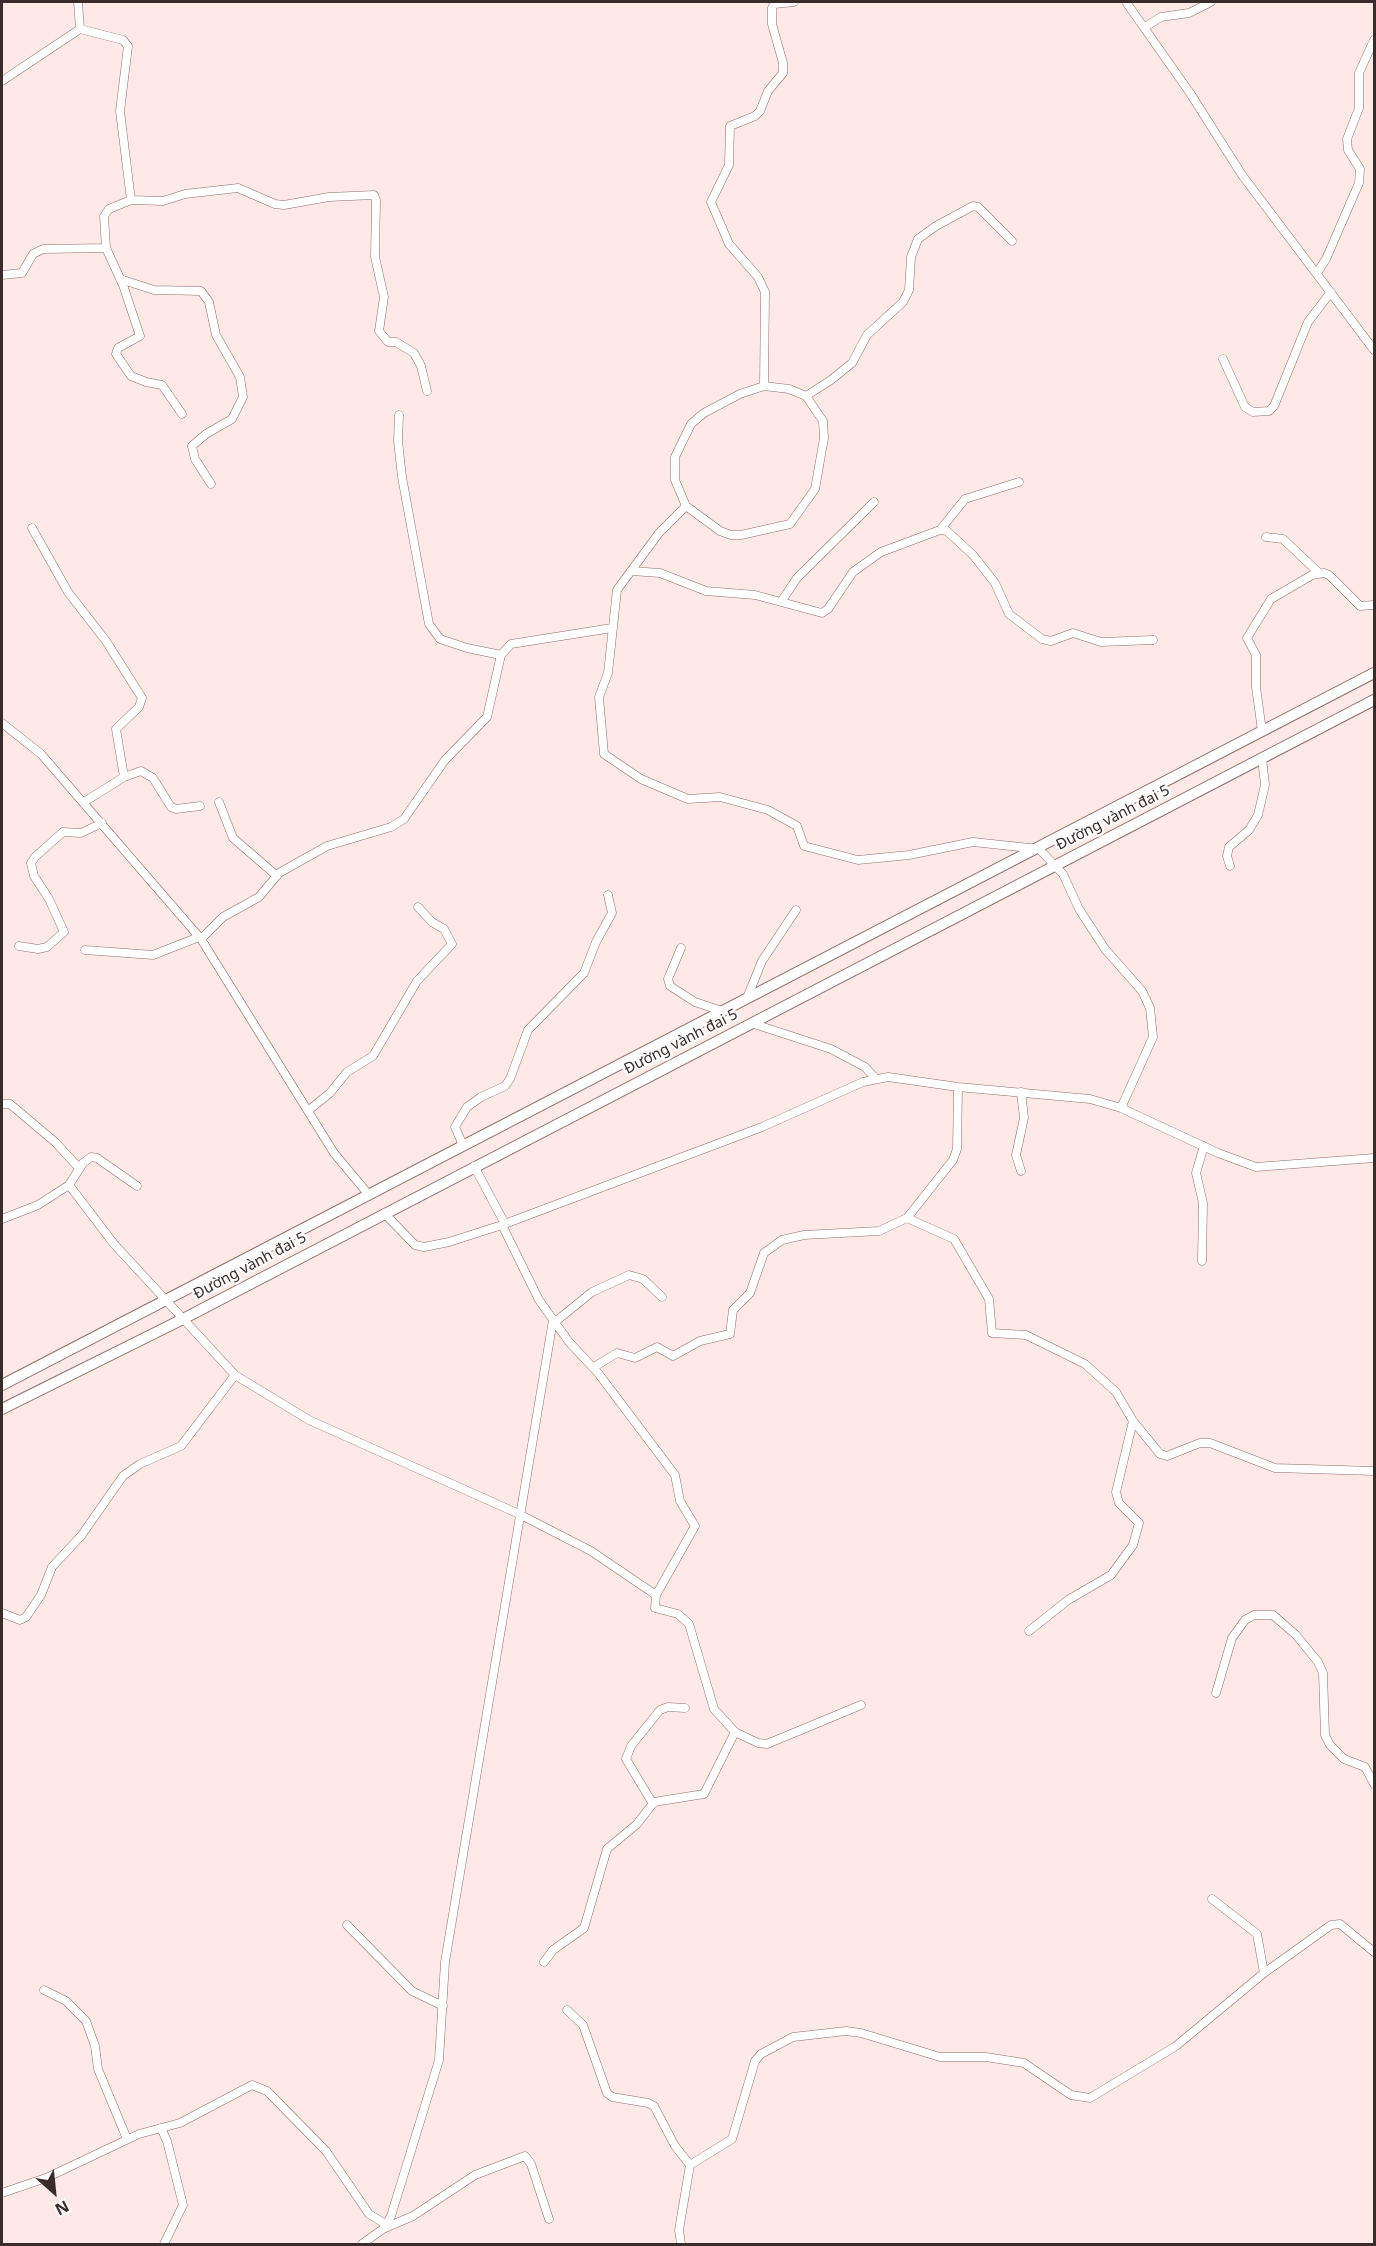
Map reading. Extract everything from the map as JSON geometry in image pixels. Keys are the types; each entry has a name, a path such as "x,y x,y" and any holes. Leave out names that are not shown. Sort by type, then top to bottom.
{"main road":[{"name":"Đường vành đai 5","path":"2,1385 1374,673"},
{"name":"Đường vành đai 5","path":"2,1409 181,1320 1374,700"}],"street":[{"path":"78,2 80,29"},
{"path":"764,386 765,292 758,276 729,244 711,202 729,165 729,126 755,116 760,111 768,91 783,73 783,63 772,24 774,3 794,2"},
{"path":"1126,2 1145,27 1242,175 1374,351"},
{"path":"1145,27 1161,17 1189,13 1210,2"},
{"path":"2,81 80,29 123,40 128,46 120,111 131,200"},
{"path":"1317,273 1326,259 1359,183 1359,169 1346,145 1359,108 1359,73 1374,40"},
{"path":"182,414 162,385 134,378 116,354 117,348 140,336 120,279 106,248 105,212 131,200 163,201 185,194 238,188 284,205 329,197 374,195 376,200 375,257 384,297 380,331 388,342 396,342 414,353 421,366 427,391"},
{"path":"806,396 852,363 867,335 903,302 909,290 914,244 936,226 962,210 978,207 1012,241"},
{"path":"2,275 22,273 33,254 43,249 106,248"},
{"path":"120,279 154,290 201,291 209,302 216,335 240,377 243,397 232,419 206,434 192,446 195,459 211,484"},
{"path":"1223,359 1245,407 1253,412 1269,411 1274,406 1308,322 1331,292"},
{"path":"764,386 789,389 806,396 822,422 824,438 815,489 790,524 741,535 731,535 720,531 686,506 673,468 680,443 691,424 721,403 764,386"},
{"path":"399,415 398,441 402,477 429,624 440,639 467,648 501,655"},
{"path":"631,571 660,573 706,591 756,595 822,613 828,609 854,572 881,552 940,530 965,499 1019,482"},
{"path":"781,602 796,578 874,502"},
{"path":"686,506 664,526 617,590 608,673 599,698 602,749 607,758 641,778 688,799 720,797 763,808 797,826 804,846 858,860 909,855 973,842 1036,848 1055,865 1070,884 1080,909 1105,949 1142,991 1150,1008 1154,1037 1121,1108"},
{"path":"32,528 68,592 106,641 142,698 139,707 116,729 124,777"},
{"path":"940,530 953,535 973,555 995,583 1009,614 1042,639 1051,641 1073,633 1101,642 1153,640"},
{"path":"1266,537 1283,539 1291,544 1319,573 1329,575 1360,606 1374,605"},
{"path":"1263,731 1256,693 1256,655 1248,642 1248,634 1271,598 1319,573"},
{"path":"85,950 153,955 200,938 230,912 259,897 277,876 327,846 391,827 404,819 445,760 487,717 501,655 512,644 521,640 564,637 612,628"},
{"path":"2,723 41,754 200,938 334,1153 369,1195"},
{"path":"1230,866 1227,856 1229,847 1249,830 1258,815 1265,785 1263,758"},
{"path":"84,802 124,777 141,771 148,773 171,807 200,807"},
{"path":"219,802 233,838 277,876"},
{"path":"19,946 38,949 47,947 64,932 49,899 34,876 31,863 35,857 63,832 81,833 102,822"},
{"path":"463,1146 455,1127 467,1107 481,1097 505,1086 510,1079 528,1030 584,972 596,942 612,913 608,895"},
{"path":"309,1110 330,1093 347,1072 373,1056 417,981 452,944 444,929 432,922 418,907"},
{"path":"747,998 762,960 796,910"},
{"path":"681,948 668,979 670,986 695,1002 722,1011"},
{"path":"751,1023 831,1049 865,1066 875,1078"},
{"path":"384,1213 408,1241 424,1247 503,1224 762,1127 851,1086 875,1078 903,1078 958,1087 1075,1096 1121,1108 1256,1167 1374,1158"},
{"path":"594,1367 617,1353 635,1358 657,1347 673,1356 700,1341 730,1334 734,1310 750,1293 764,1253 782,1240 804,1235 879,1231 907,1218 952,1160 957,1149 958,1087"},
{"path":"1021,1092 1024,1118 1016,1155 1021,1171"},
{"path":"2,1104 10,1104 55,1142 79,1168"},
{"path":"1202,1261 1203,1203 1196,1173 1204,1146"},
{"path":"2,1219 38,1205 69,1185 87,1159 97,1158 137,1186"},
{"path":"474,1166 503,1224 528,1282 554,1321 594,1367 671,1469 676,1480 680,1501 695,1526 656,1595 655,1608 678,1614 689,1624 714,1709 735,1732 758,1743 767,1744 861,1705"},
{"path":"69,1185 114,1244 181,1320 235,1376 298,1415 519,1514 591,1551 656,1595"},
{"path":"907,1218 954,1239 989,1299 992,1333 1026,1335 1077,1359 1116,1392 1133,1421 1154,1448 1167,1456 1200,1443 1231,1450 1275,1468 1374,1471"},
{"path":"385,2227 439,2060 445,1962 519,1514 554,1321 592,1292 629,1275 643,1279 662,1297"},
{"path":"2,1613 20,1620 26,1617 41,1595 52,1567 81,1536 123,1476 140,1464 181,1446 235,1376"},
{"path":"1029,1631 1068,1600 1111,1575 1133,1545 1138,1523 1136,1517 1119,1503 1116,1492 1133,1421"},
{"path":"1216,1693 1232,1638 1245,1620 1254,1615 1273,1615 1296,1635 1318,1662 1323,1673 1326,1736 1330,1745 1344,1759 1365,1767 1374,1784"},
{"path":"653,1804 626,1759 631,1746 660,1710 668,1707 685,1708"},
{"path":"544,1962 553,1950 584,1928 607,1849 638,1824 653,1804 659,1800 704,1794 735,1732"},
{"path":"1212,1899 1257,1934 1264,1973"},
{"path":"690,2165 732,2139 755,2061 761,2054 793,2037 846,2031 861,2032 940,2057 986,2057 1024,2063 1071,2095 1090,2098 1097,2096 1176,2046 1264,1973 1335,1923 1374,1952"},
{"path":"347,1925 412,1991 443,2006"},
{"path":"44,1990 66,2001 86,2021 95,2046 98,2068 127,2139"},
{"path":"567,2010 579,2018 583,2025 607,2093 612,2097 654,2106 675,2146 690,2165 679,2230 681,2244"},
{"path":"2,2193 46,2178 127,2139 180,2123 246,2087 259,2086 267,2091 333,2158 369,2214 385,2227"},
{"path":"161,2128 167,2141 183,2205 164,2244"},
{"path":"362,2244 385,2227 413,2216 475,2175 525,2156 531,2164 549,2219"}]}
